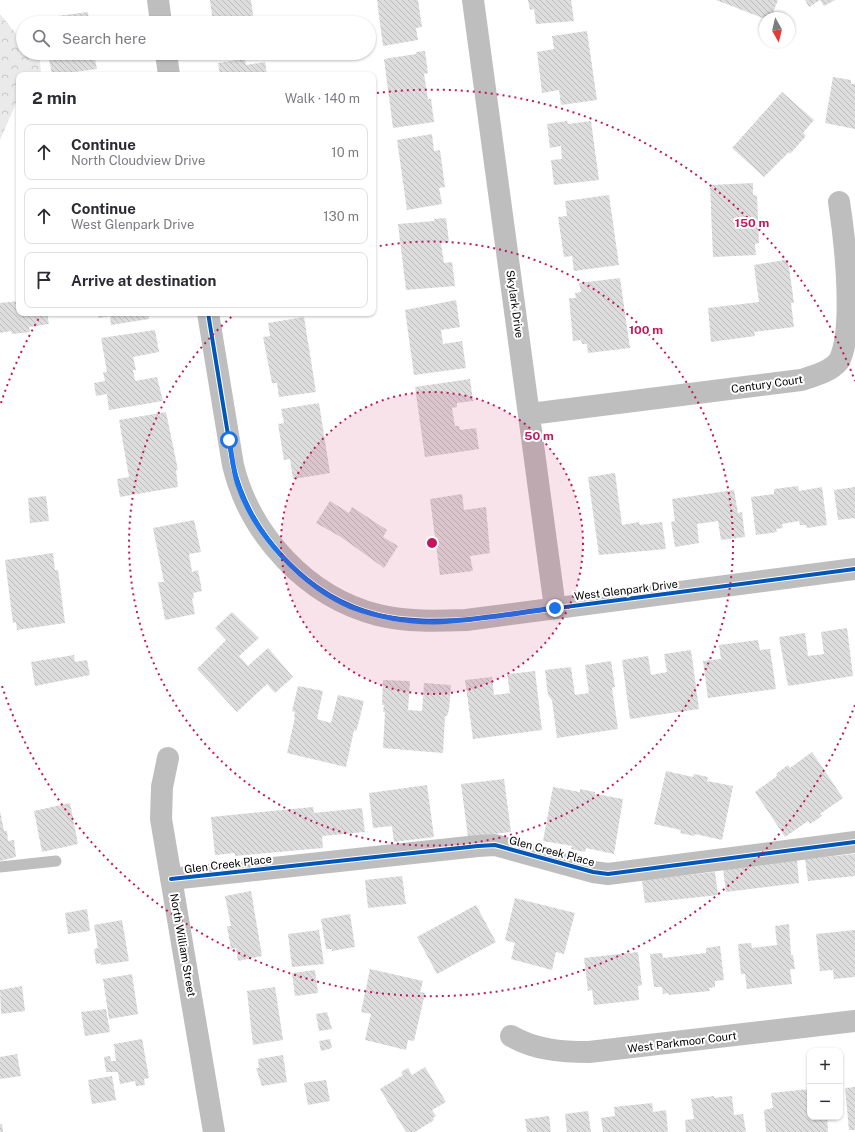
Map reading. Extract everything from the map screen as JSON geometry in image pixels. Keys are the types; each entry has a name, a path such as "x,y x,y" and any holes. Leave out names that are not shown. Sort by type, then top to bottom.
{"street":[{"path":"158,0 160,16"},
{"name":"Skylark Drive","path":"473,0 555,608"},
{"path":"167,60 169,72"},
{"name":"Century Court","path":"530,414 801,380 822,373 838,362 846,350 851,332 852,313 847,257 839,202"},
{"name":"West Glenpark Drive","path":"208,316 233,465 238,485 247,504 270,543 305,578 350,606 378,615 410,620 434,622 466,620 855,569"},
{"name":"North William Street","path":"168,758 162,787 161,819 214,1132"},
{"name":"Glen Creek Place","path":"172,879 495,845 593,872 608,874 855,842"},
{"name":"West Parkmoor Court","path":"511,1036 538,1048 564,1052 589,1052 855,1022"}],"lane":[{"path":"0,866 56,861"}],"green space":[{"path":"0,14 16,33 16,60 40,60 41,72 16,72 16,103 0,140"}],"building":[{"path":"210,0 251,0 253,16 212,16"},
{"path":"377,0 418,0 422,27 416,28 418,40 383,46"},
{"path":"528,0 571,0 574,21 536,24 534,9 530,10"},
{"path":"716,0 778,0 773,12 759,12 759,17"},
{"path":"805,0 820,0 809,7"},
{"path":"820,0 835,0 824,6"},
{"path":"88,12 88,16 58,16"},
{"path":"587,31 597,100 561,105 559,90 542,93 537,52 554,49 552,36"},
{"path":"425,51 428,73 424,74 428,99 431,99 434,122 393,128 384,59 416,54 416,52"},
{"path":"49,60 95,60 97,69 74,72 51,72"},
{"path":"245,60 246,65 265,62 267,72 220,72 218,63"},
{"path":"833,77 851,80 851,84 855,84 855,129 825,123"},
{"path":"782,92 814,120 803,133 806,136 790,154 789,152 764,177 732,148"},
{"path":"567,121 568,124 591,121 599,180 554,185 551,160 562,159 561,146 550,148 547,124"},
{"path":"432,134 434,151 440,150 445,187 439,188 442,204 407,210 397,140"},
{"path":"753,183 753,195 757,196 759,243 755,244 756,255 713,257 710,185"},
{"path":"609,195 619,265 574,271 572,256 564,257 558,217 567,216 565,201"},
{"path":"446,218 449,242 441,243 444,263 452,262 455,286 406,290 398,224 434,221 434,219"},
{"path":"788,260 794,303 791,303 794,327 754,332 755,336 711,342 708,308 759,302 754,265"},
{"path":"620,278 630,348 588,353 587,344 582,344 581,340 573,341 569,298 576,298 575,293 581,292 579,283"},
{"path":"456,300 460,327 441,330 443,344 462,341 466,368 414,375 405,310"},
{"path":"16,301 16,316 48,316 49,324 29,327 30,332 12,334 11,331 0,333 0,303"},
{"path":"98,316 110,316 98,318"},
{"path":"110,316 148,316 149,319 111,325"},
{"path":"304,317 316,392 279,397 277,383 272,383 263,337 270,336 268,323"},
{"path":"155,330 159,352 133,357 136,370 133,370 135,381 157,377 163,401 109,410 107,394 96,396 94,383 105,381 103,372 107,372 101,338"},
{"path":"470,379 473,401 457,403 457,407 452,408 455,426 459,426 460,430 476,428 479,449 425,457 415,387"},
{"path":"319,403 330,473 293,479 290,459 284,460 278,424 284,423 281,409"},
{"path":"166,412 178,470 176,470 178,487 120,497 117,479 129,477 119,420"},
{"path":"615,473 622,525 639,522 640,525 662,522 666,549 599,555 588,477"},
{"path":"798,486 799,491 822,487 827,525 807,528 806,525 800,525 799,521 782,524 783,528 776,529 777,532 756,535 751,497 774,494 774,489"},
{"path":"855,487 855,518 838,520 834,490"},
{"path":"734,490 738,513 742,512 745,537 721,540 718,521 697,524 699,543 675,547 671,522 675,521 672,499"},
{"path":"462,494 464,510 486,507 490,553 470,556 473,571 440,575 430,499"},
{"path":"46,496 49,521 30,523 28,498"},
{"path":"330,501 349,513 352,507 387,530 383,537 398,546 384,568 341,537 316,523"},
{"path":"194,520 201,552 189,554 192,572 198,570 202,591 193,593 194,598 192,599 195,614 165,620 158,582 164,582 153,528"},
{"path":"53,553 55,570 58,570 65,623 17,630 16,622 13,623 5,560"},
{"path":"232,612 259,638 239,656 248,666 268,648 293,677 275,693 267,684 237,712 197,669 226,640 215,628"},
{"path":"847,628 853,676 788,686 779,637 805,633 808,656 824,654 821,632"},
{"path":"758,640 760,650 770,649 776,689 708,698 703,661 721,659 719,645"},
{"path":"691,650 699,709 630,719 622,660 648,656 651,675 667,672 664,654"},
{"path":"74,655 75,662 87,660 90,675 35,686 31,662"},
{"path":"611,661 615,687 612,688 618,729 557,738 552,700 548,695 545,670 571,667 575,695 589,693 585,665"},
{"path":"535,671 542,730 473,739 465,680 492,677 494,695 510,693 507,674"},
{"path":"383,680 410,681 408,710 422,711 424,683 451,685 449,710 447,716 445,716 443,753 383,748 385,712 383,712 384,705 382,705"},
{"path":"298,686 323,691 317,719 331,723 338,695 364,701 356,731 354,730 346,767 287,753 295,717 295,712 292,711"},
{"path":"812,752 843,798 820,814 822,816 810,824 808,821 785,837 755,792 777,776 776,774 788,765 790,768"},
{"path":"666,771 693,777 694,774 708,777 707,781 733,786 722,840 695,834 694,836 680,833 681,830 654,824"},
{"path":"504,779 511,832 468,837 461,784"},
{"path":"427,785 434,837 394,842 392,826 373,828 369,793"},
{"path":"553,787 580,792 580,789 595,792 595,794 623,799 614,854 586,848 585,852 571,849 572,846 543,841"},
{"path":"70,803 78,844 42,852 34,811"},
{"path":"313,807 314,813 362,808 365,832 322,836 323,848 235,856 235,853 215,855 211,817"},
{"path":"0,811 4,831 7,831 8,841 14,840 16,857 0,861"},
{"path":"855,854 855,876 808,881 805,859"},
{"path":"797,860 799,883 726,892 723,869"},
{"path":"715,872 718,895 645,903 642,880"},
{"path":"402,876 406,904 368,908 365,880"},
{"path":"251,891 262,956 238,961 236,948 231,949 227,926 231,926 225,896"},
{"path":"515,898 575,913 564,954 556,952 552,970 511,959 515,943 505,940"},
{"path":"476,905 496,942 437,974 417,937"},
{"path":"87,909 90,931 68,934 65,913"},
{"path":"350,914 355,947 332,951 332,949 326,949 321,919"},
{"path":"122,920 129,961 101,965 101,963 96,964 94,949 98,948 94,925"},
{"path":"789,924 791,955 793,955 795,969 790,969 792,984 747,989 745,974 741,974 738,944 751,943 752,948 777,945 775,926"},
{"path":"319,930 324,964 292,967 288,934"},
{"path":"855,930 855,977 834,979 833,970 820,971 816,934"},
{"path":"720,946 724,980 715,981 715,987 709,988 710,991 669,995 668,993 663,994 662,987 654,987 650,954 662,953 663,958 706,953 706,948"},
{"path":"638,952 642,985 638,986 639,1000 594,1005 592,990 588,991 584,958"},
{"path":"370,969 423,981 420,992 425,993 414,1041 408,1040 406,1050 365,1040 371,1014 361,1012"},
{"path":"315,970 318,993 295,996 292,973"},
{"path":"132,974 138,1014 109,1019 103,979"},
{"path":"22,986 25,1011 1,1014 0,990"},
{"path":"275,987 283,1040 253,1045 247,991"},
{"path":"106,1009 110,1032 85,1036 81,1012"},
{"path":"327,1012 332,1029 319,1031 316,1014"},
{"path":"142,1039 149,1078 144,1079 145,1085 136,1086 135,1081 120,1084 118,1072 106,1072 104,1057 110,1056 111,1061 116,1061 114,1044"},
{"path":"330,1039 332,1048 321,1051 319,1041"},
{"path":"17,1054 21,1076 0,1079 0,1057"},
{"path":"283,1055 287,1082 262,1086 256,1068 259,1068 258,1059"},
{"path":"425,1067 446,1102 432,1110 436,1116 433,1118 434,1120 415,1132 406,1132 380,1089 403,1075 401,1072 408,1068 412,1075"},
{"path":"112,1076 116,1100 92,1104 88,1080"},
{"path":"326,1080 330,1101 308,1105 304,1083"},
{"path":"855,1087 855,1130 849,1130 845,1088"},
{"path":"807,1089 807,1120 827,1120 828,1132 766,1132 764,1110 773,1108 771,1093"},
{"path":"714,1096 714,1098 732,1096 734,1115 743,1114 746,1132 686,1132 685,1120 694,1119 691,1099"},
{"path":"652,1103 653,1112 666,1110 668,1132 603,1132 601,1118 615,1116 614,1107"},
{"path":"588,1111 591,1132 567,1132 565,1114"},
{"path":"549,1116 551,1132 527,1132 525,1119"},
{"path":"0,1124 2,1124 3,1132 0,1132"}],"cycle path":[{"path":"208,316 233,465 241,491 253,515 285,560 305,578 328,594 352,606 378,615 400,619 433,621 466,620 855,569"},
{"path":"171,879 495,845 593,872 608,874 855,842"}],"route":[{"path":"229,440 238,485 255,520 270,543 305,578 350,606 378,615 434,622 466,620 555,608"}]}
